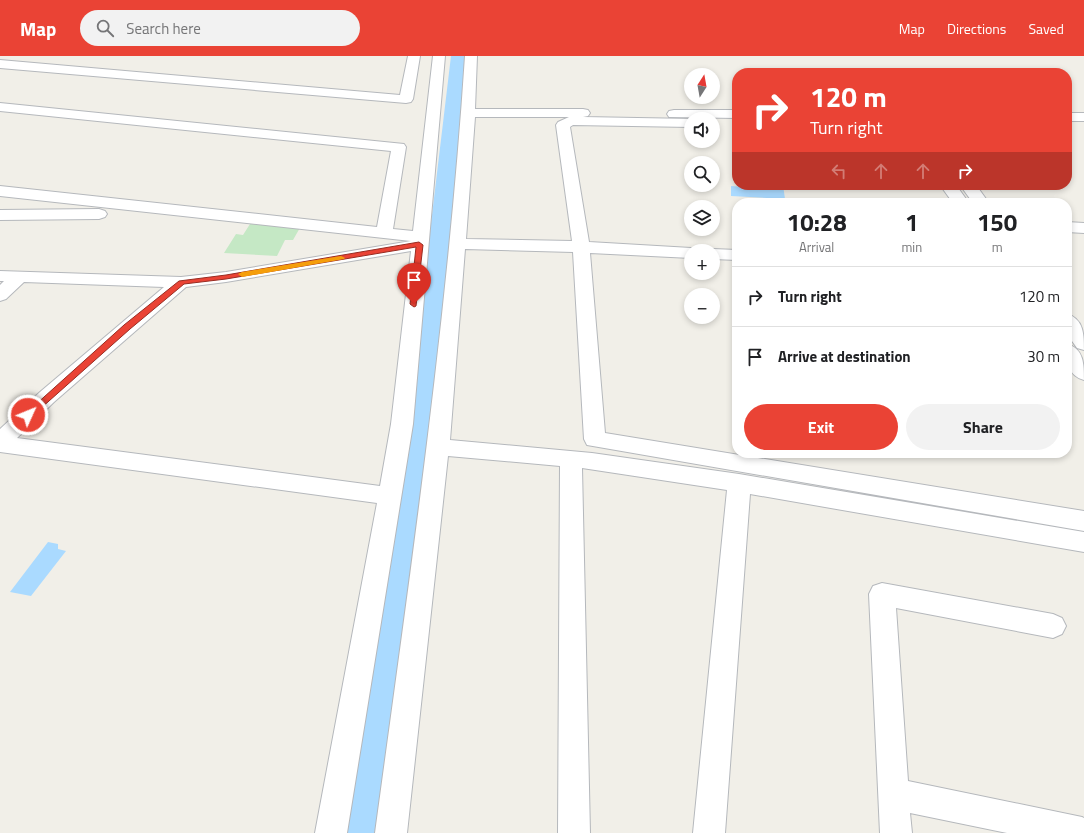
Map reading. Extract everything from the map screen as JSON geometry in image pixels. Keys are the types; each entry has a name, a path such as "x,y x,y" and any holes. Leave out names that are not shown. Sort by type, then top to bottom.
{"street":[{"path":"0,64 12,56"},
{"path":"0,64 406,99 414,56"},
{"path":"331,833 402,424 439,56"},
{"path":"391,833 438,447 458,244 471,56"},
{"path":"0,106 399,147 384,233"},
{"path":"468,113 732,114"},
{"path":"1072,117 1084,117"},
{"path":"684,123 570,120 563,126 572,247 595,439 1084,521"},
{"path":"720,123 732,124"},
{"path":"0,191 190,213 384,233 420,241"},
{"path":"0,215 190,213"},
{"path":"1072,227 1084,228"},
{"path":"0,276 181,282 226,277 420,241"},
{"path":"458,244 572,247 684,253"},
{"path":"720,254 732,255"},
{"path":"0,295 20,276"},
{"path":"0,443 47,397 181,282"},
{"path":"1072,327 1084,344"},
{"path":"1072,357 1084,373"},
{"path":"0,443 390,496"},
{"path":"438,447 571,460 739,483 1084,542"},
{"path":"571,460 574,833"},
{"path":"710,833 739,483"},
{"path":"896,833 895,794 882,594 1053,626"},
{"path":"895,794 1082,833"}],"green space":[{"path":"250,224 301,226 293,240 285,240 277,256 224,253 236,234 243,235"}],"water":[{"path":"731,186 732,190 784,190 785,198 731,196"},
{"path":"48,542 58,544 58,549 66,551 31,596 10,592"}],"waterway":[{"path":"364,833 428,357 459,56"}],"slow traffic":[{"path":"242,274 341,258"}],"route":[{"path":"28,415 127,327 181,282 226,277 419,245 414,304"}]}
